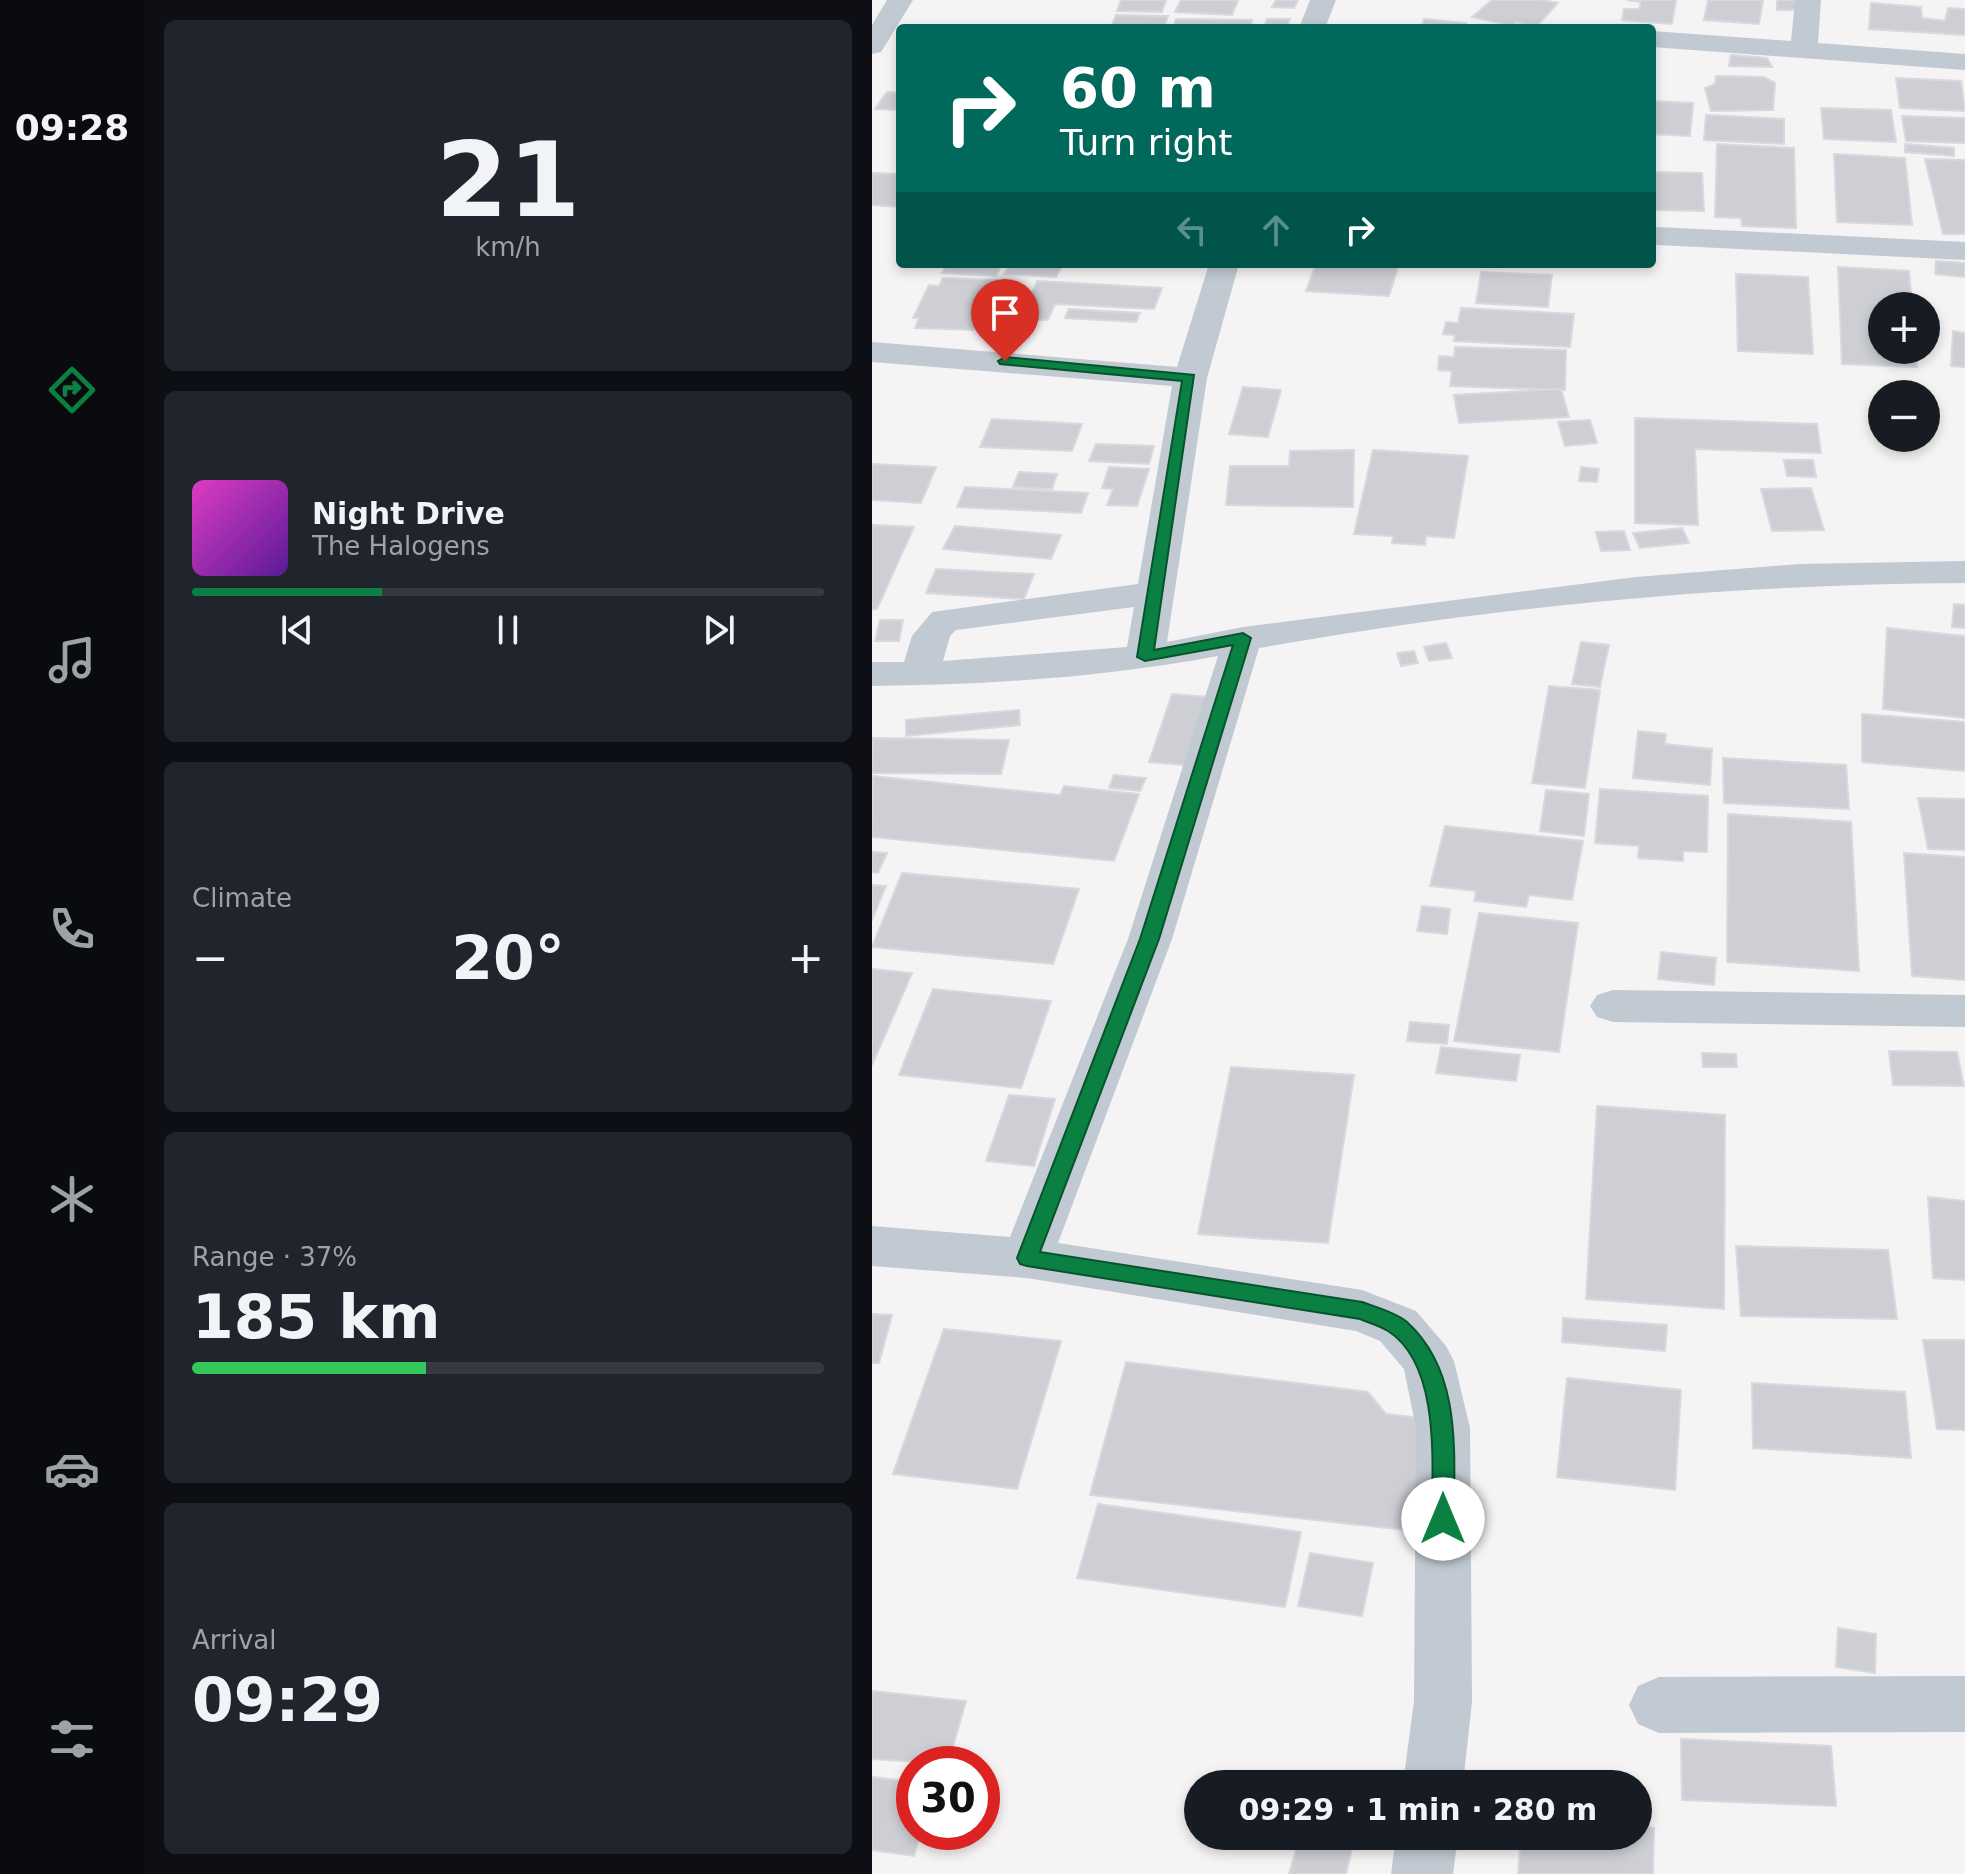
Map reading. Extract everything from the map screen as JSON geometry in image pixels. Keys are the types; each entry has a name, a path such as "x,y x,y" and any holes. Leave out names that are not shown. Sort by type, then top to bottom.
{"street":[{"path":"872,46 900,0"},
{"path":"1314,24 1323,0"},
{"path":"1804,48 1808,0"},
{"path":"1656,39 1965,62"},
{"path":"1658,236 1965,251"},
{"path":"1145,657 1190,378 1223,268"},
{"path":"872,352 1190,378"},
{"path":"872,674 1011,671 1145,657 1243,638 1560,594 1881,571 1965,572"},
{"path":"921,673 931,633 936,625 945,620 1155,593"},
{"path":"1027,1258 1150,939 1243,638"},
{"path":"1613,1006 1965,1011"},
{"path":"872,1246 1027,1258 1362,1311 1398,1326 1428,1361 1443,1428 1443,1701 1435,1770"},
{"path":"1659,1705 1965,1704"},
{"path":"1422,1874 1425,1850"}],"building":[{"path":"1121,0 1166,0 1162,12 1117,11"},
{"path":"1181,0 1238,0 1232,15 1175,12"},
{"path":"1276,0 1298,0 1294,8 1272,7"},
{"path":"1492,0 1558,3 1539,24 1504,24 1472,17"},
{"path":"1627,0 1676,0 1672,24 1622,20 1624,9 1639,9 1641,2"},
{"path":"1708,0 1763,0 1759,24 1704,20"},
{"path":"1777,0 1800,0 1797,10 1777,10"},
{"path":"1871,3 1921,7 1922,18 1945,21 1948,8 1965,9 1965,35 1869,29"},
{"path":"1116,15 1168,16 1165,24 1113,24"},
{"path":"1176,19 1252,20 1251,24 1174,24"},
{"path":"1267,19 1290,19 1288,24 1265,24"},
{"path":"1424,19 1466,23 1466,24 1422,24"},
{"path":"1731,55 1767,58 1772,67 1729,66"},
{"path":"1716,76 1764,77 1775,83 1773,110 1711,111 1705,88 1715,84"},
{"path":"1896,78 1961,81 1965,111 1900,108"},
{"path":"887,92 896,93 896,110 875,109"},
{"path":"1656,101 1693,103 1690,136 1656,134"},
{"path":"1821,108 1891,110 1896,142 1824,139"},
{"path":"1706,115 1784,119 1784,144 1704,140"},
{"path":"1902,116 1965,118 1965,143 1906,141"},
{"path":"1717,144 1794,148 1796,228 1742,226 1741,218 1715,217"},
{"path":"1905,144 1954,148 1954,156 1905,152"},
{"path":"1834,154 1905,158 1912,225 1837,222"},
{"path":"1925,159 1965,160 1965,234 1943,234"},
{"path":"1656,172 1702,173 1704,211 1656,210"},
{"path":"872,173 896,174 896,207 872,205"},
{"path":"1936,261 1965,263 1965,277 1935,274"},
{"path":"1838,267 1909,271 1911,292 1868,292 1868,364 1917,364 1917,367 1842,364"},
{"path":"944,268 1000,268 996,276 942,273"},
{"path":"1008,268 1061,268 1056,277 1004,274"},
{"path":"1315,268 1398,268 1389,296 1306,291"},
{"path":"1481,272 1552,275 1548,307 1476,303"},
{"path":"1736,274 1808,277 1813,354 1738,351"},
{"path":"943,278 997,280 974,330 915,328 919,318 913,318 929,285 939,286"},
{"path":"1037,281 1162,288 1154,309 1055,304 1048,320 1021,319"},
{"path":"1461,308 1574,314 1570,347 1454,341 1455,335 1443,334 1446,322 1458,323"},
{"path":"1069,309 1140,313 1136,322 1065,318"},
{"path":"1953,331 1965,333 1965,367 1951,366"},
{"path":"1455,347 1566,350 1565,390 1450,386 1452,371 1438,370 1439,356 1454,357"},
{"path":"1243,387 1281,390 1268,437 1229,434"},
{"path":"1561,389 1569,417 1459,423 1454,395"},
{"path":"1635,418 1817,424 1821,453 1695,449 1698,525 1635,523"},
{"path":"992,419 1082,424 1072,451 980,447"},
{"path":"1590,420 1597,443 1565,446 1558,422"},
{"path":"1096,444 1154,446 1149,464 1089,461"},
{"path":"1354,450 1353,507 1226,505 1230,466 1289,466 1290,451"},
{"path":"1373,450 1468,456 1454,538 1426,536 1425,545 1392,543 1393,536 1354,534"},
{"path":"1784,460 1813,460 1816,477 1787,476"},
{"path":"872,464 936,467 921,503 872,500"},
{"path":"1109,467 1149,469 1137,506 1107,505 1113,489 1102,488"},
{"path":"1581,467 1599,469 1597,482 1579,481"},
{"path":"1019,472 1057,474 1052,489 1013,487"},
{"path":"965,487 1088,493 1081,513 957,507"},
{"path":"1811,488 1824,530 1772,531 1761,489"},
{"path":"872,525 914,527 877,609 872,609"},
{"path":"955,526 1061,535 1051,559 943,549"},
{"path":"1682,528 1689,543 1640,548 1633,533"},
{"path":"1624,531 1630,550 1601,551 1596,532"},
{"path":"936,569 1034,574 1024,599 926,593"},
{"path":"1954,604 1965,605 1965,628 1952,627"},
{"path":"880,620 903,620 899,641 875,641"},
{"path":"1887,628 1965,636 1965,718 1883,709"},
{"path":"1581,642 1609,645 1600,687 1572,684"},
{"path":"1446,643 1452,658 1429,661 1424,647"},
{"path":"1414,651 1418,663 1401,666 1397,653"},
{"path":"1549,686 1600,690 1585,788 1532,783"},
{"path":"1172,694 1207,697 1185,765 1149,762"},
{"path":"1019,710 1020,725 906,736 906,720"},
{"path":"1862,714 1965,722 1965,771 1862,762"},
{"path":"1638,731 1666,734 1665,744 1712,749 1710,785 1633,778"},
{"path":"873,738 1009,740 1001,774 872,773"},
{"path":"1723,758 1846,765 1849,809 1724,803"},
{"path":"1114,775 1146,778 1140,791 1109,788"},
{"path":"873,776 1060,795 1064,786 1139,794 1114,861 872,837"},
{"path":"1600,789 1708,796 1707,852 1683,851 1683,861 1638,858 1639,846 1595,843"},
{"path":"1546,790 1589,794 1584,836 1540,831"},
{"path":"1918,798 1965,799 1965,850 1928,849"},
{"path":"1728,814 1851,822 1859,971 1727,962"},
{"path":"1445,826 1583,841 1572,900 1529,895 1526,907 1474,901 1476,891 1430,886"},
{"path":"872,852 887,853 878,873 872,872"},
{"path":"1904,853 1965,857 1965,980 1912,976"},
{"path":"902,873 1079,889 1053,964 872,947"},
{"path":"872,885 886,886 872,920"},
{"path":"1422,906 1450,909 1447,934 1417,931"},
{"path":"1479,913 1578,923 1559,1052 1454,1041"},
{"path":"1661,952 1716,958 1714,985 1658,979"},
{"path":"872,969 912,973 872,1065"},
{"path":"933,989 1051,1001 1021,1088 899,1075"},
{"path":"1410,1022 1449,1025 1447,1044 1407,1041"},
{"path":"1441,1047 1520,1055 1516,1081 1436,1073"},
{"path":"1889,1051 1957,1052 1964,1086 1893,1085"},
{"path":"1702,1053 1736,1054 1737,1067 1703,1067"},
{"path":"1231,1067 1354,1075 1328,1243 1198,1234"},
{"path":"1009,1095 1055,1099 1034,1166 986,1161"},
{"path":"1597,1106 1725,1115 1724,1309 1586,1299"},
{"path":"1928,1197 1965,1201 1965,1280 1933,1278"},
{"path":"1736,1246 1888,1250 1897,1319 1741,1316"},
{"path":"872,1314 892,1315 879,1363 872,1363"},
{"path":"1563,1318 1667,1325 1665,1351 1562,1342"},
{"path":"944,1329 1061,1341 1017,1489 893,1474"},
{"path":"1923,1340 1965,1340 1965,1430 1937,1429"},
{"path":"1126,1362 1368,1392 1386,1414 1431,1419 1414,1531 1090,1495"},
{"path":"1567,1378 1681,1390 1675,1490 1557,1477"},
{"path":"1752,1383 1905,1392 1911,1458 1753,1448"},
{"path":"1098,1504 1301,1532 1285,1607 1077,1578"},
{"path":"1310,1553 1373,1563 1362,1616 1298,1606"},
{"path":"1838,1628 1876,1634 1875,1673 1836,1667"},
{"path":"872,1691 966,1701 953,1746 896,1746 896,1761 872,1759"},
{"path":"1681,1739 1831,1746 1836,1806 1682,1800"},
{"path":"872,1777 896,1780 896,1850 916,1850 914,1856 872,1850"},
{"path":"1654,1828 1653,1874 1518,1874 1520,1850 1652,1850"},
{"path":"1296,1850 1352,1850 1346,1874 1289,1874"}],"route":[{"path":"1005,361 1190,378 1145,657 1243,638 1150,939 1027,1258 1362,1311 1398,1326 1428,1361 1443,1428 1443,1519"}]}
